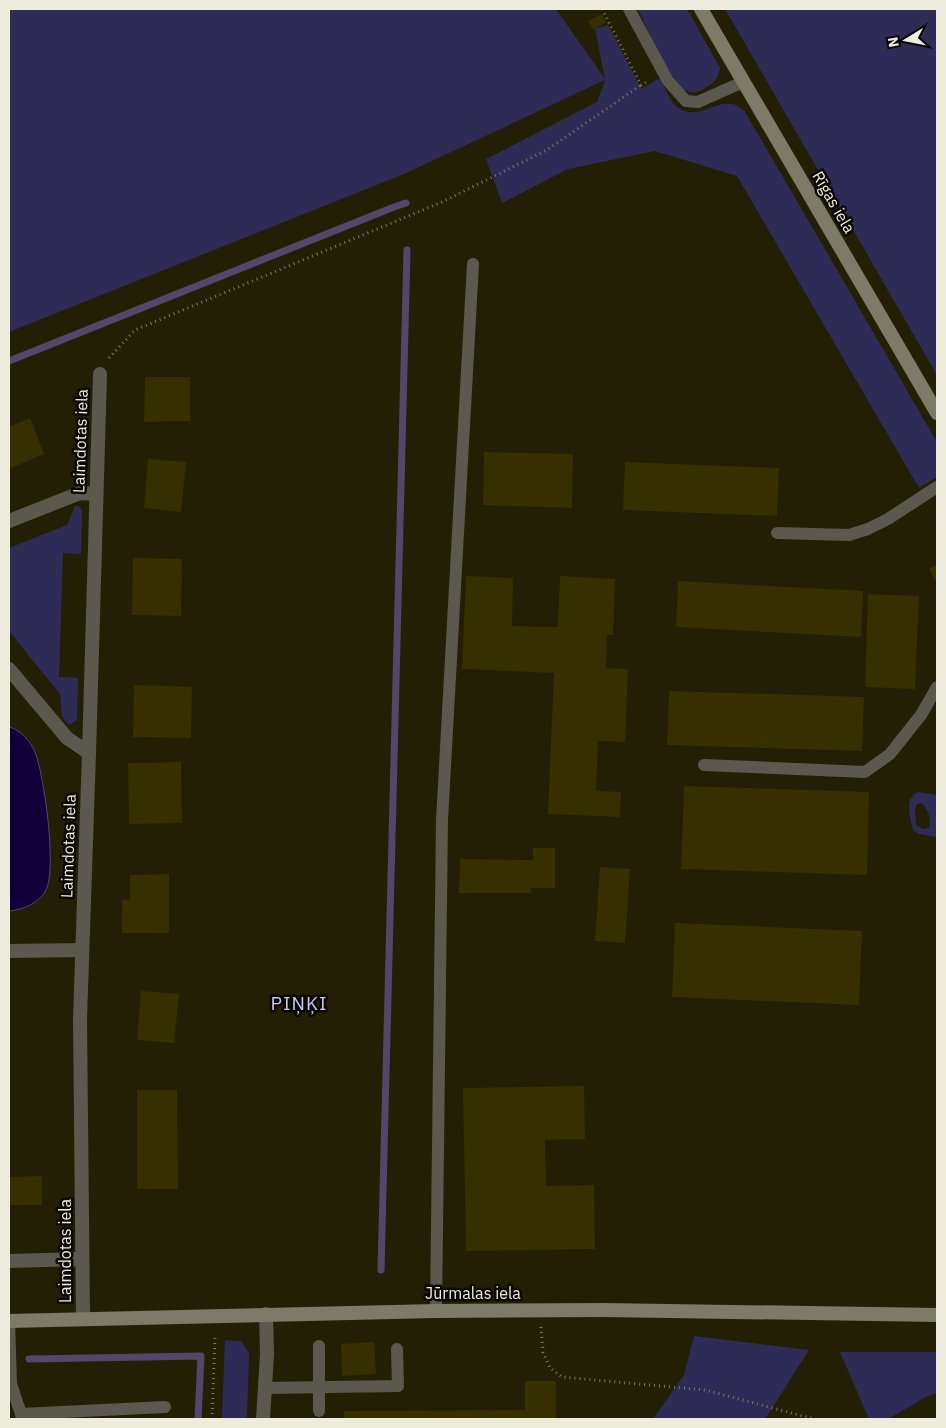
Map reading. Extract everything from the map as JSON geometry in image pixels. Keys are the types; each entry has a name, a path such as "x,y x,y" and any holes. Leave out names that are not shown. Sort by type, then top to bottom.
{"main road":[{"name":"Rīgas iela","path":"701,9 937,413"},
{"name":"Jūrmalas iela","path":"9,1321 436,1311 604,1310 937,1315"}],"street":[{"name":"Laimdotas iela","path":"83,1319 80,1019 90,753 100,374"},
{"path":"9,521 80,493 96,494"},
{"path":"9,669 67,738 90,753"},
{"path":"9,951 82,950"},
{"path":"9,1261 82,1259"},
{"path":"263,1419 267,1354 266,1314"}],"lane":[{"path":"629,9 668,81 686,101 698,102 744,82"},
{"path":"436,1311 442,820 473,264"},
{"path":"777,533 849,535 868,529 888,519 937,487"},
{"path":"704,765 865,772 890,754 921,715 937,687"},
{"path":"9,1321 10,1384 22,1416 165,1408"},
{"path":"318,1346 319,1411"},
{"path":"264,1388 398,1386 397,1350"}],"path":[{"path":"602,9 641,85"},
{"path":"100,374 108,359 134,330 442,202 547,150 641,85 664,73"},
{"path":"541,1325 544,1352 550,1368 562,1377 705,1390 814,1419"},
{"path":"212,1419 215,1332"}],"shaded area":[{"path":"9,9 556,9 605,79 595,29 608,25 641,89 658,79 661,80 673,103 684,111 700,111 721,104 733,104 744,110 937,442 937,477 919,488 737,176 655,151 568,169 502,203 486,159 597,102 605,80 404,174 9,332"},
{"path":"638,9 687,9 720,68 714,82 694,92 689,92 681,87 667,67"},
{"path":"725,9 937,9 937,375"},
{"path":"75,506 79,506 82,511 81,554 63,553 59,677 78,678 77,720 68,724 62,716 60,694 9,631 9,548 67,525"},
{"path":"9,727 17,730 28,740 39,764 46,801 50,865 49,881 42,896 29,906 9,911"},
{"path":"918,792 937,795 936,837 919,834 913,830 909,803 913,795","holes":["921,803 930,818 929,828 923,829 916,825 915,809 917,804"]},
{"path":"694,1336 809,1350 765,1419 653,1419 684,1375"},
{"path":"225,1340 241,1341 249,1353 247,1419 222,1419"},
{"path":"840,1352 937,1352 937,1393 924,1398 888,1419 869,1419"}],"building":[{"path":"602,14 606,23 593,30 588,21"},
{"path":"145,377 190,377 190,421 144,422"},
{"path":"30,418 44,454 9,469 9,427"},
{"path":"484,452 573,454 572,508 483,505"},
{"path":"148,459 186,462 181,512 144,508"},
{"path":"625,462 779,468 777,516 623,510"},
{"path":"133,558 182,559 181,616 132,615"},
{"path":"937,565 937,583 929,569"},
{"path":"466,576 513,578 512,626 558,627 560,576 615,579 613,635 607,635 606,668 628,669 625,742 598,741 596,791 621,792 620,817 548,814 554,673 462,669"},
{"path":"678,581 863,591 861,637 676,627"},
{"path":"868,594 919,596 915,689 865,687"},
{"path":"134,685 192,687 191,738 133,737"},
{"path":"669,691 864,697 862,751 667,745"},
{"path":"181,762 182,823 129,824 128,763"},
{"path":"684,786 869,792 867,875 681,869"},
{"path":"533,848 555,848 555,888 531,888 531,893 459,893 460,859 533,860"},
{"path":"600,867 630,869 625,943 595,941"},
{"path":"169,874 169,933 122,933 122,900 130,900 130,875"},
{"path":"675,923 862,931 859,1005 672,997"},
{"path":"141,991 179,994 174,1043 137,1040"},
{"path":"584,1086 585,1139 545,1140 546,1186 594,1185 595,1249 466,1251 463,1088"},
{"path":"137,1090 177,1090 178,1189 137,1189"},
{"path":"42,1176 42,1205 9,1205 9,1177"},
{"path":"374,1342 376,1374 342,1376 341,1344"},
{"path":"525,1381 556,1381 556,1419 344,1419 344,1411 525,1410"}],"waterway":[{"path":"9,361 406,203"},
{"path":"381,1270 407,250"},
{"path":"29,1359 201,1356 198,1419"}],"district":[{"name":"PIŅĶI","path":"299,1003"}]}
